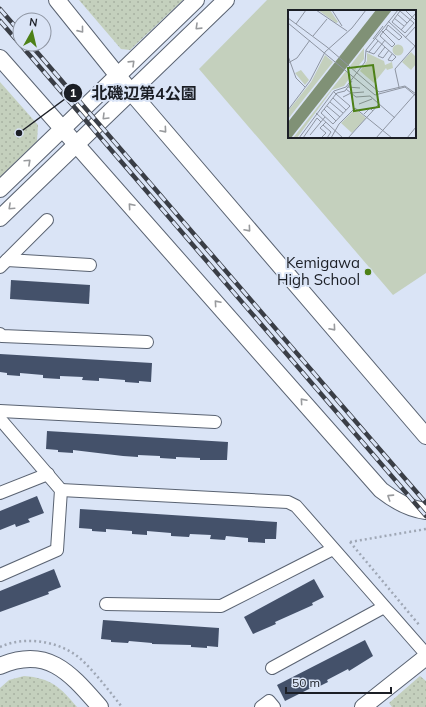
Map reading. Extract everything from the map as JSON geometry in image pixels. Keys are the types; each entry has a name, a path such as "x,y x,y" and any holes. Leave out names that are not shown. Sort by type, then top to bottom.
{"street":[{"path":"56,0 131,92 426,436"},
{"path":"0,189 64,129 196,0"},
{"path":"0,218 226,0"},
{"path":"0,58 78,144 381,490 415,510 426,511"},
{"path":"3,264 47,220"},
{"path":"3,264 90,265"},
{"path":"0,334 2,336 147,342"},
{"path":"0,411 215,422"},
{"path":"0,419 61,490 57,550 0,574"},
{"path":"0,492 48,474"},
{"path":"61,490 280,500 296,506 426,656 363,707"},
{"path":"106,604 221,606 333,549"},
{"path":"272,668 384,607"},
{"path":"0,666 14,660 28,659 51,662 73,675 100,707"},
{"path":"261,707 269,701 274,707"}],"path":[{"path":"421,626 350,542 426,529"}],"green space":[{"path":"79,0 183,0 130,50 121,49"},
{"path":"267,0 426,0 426,273 393,295 199,69"},
{"path":"0,82 38,125 37,141 0,177"},
{"path":"24,676 48,681 60,689 77,707 0,707 0,688 9,680"},
{"path":"420,676 426,681 426,707 392,707 389,703"}],"building":[{"path":"11,280 90,285 89,304 10,299"},
{"path":"0,354 152,363 151,382 125,382 125,380 99,378 99,381 82,380 83,377 60,376 60,379 43,378 43,375 20,373 20,376 7,375 7,373 0,372"},
{"path":"47,431 228,442 227,460 200,460 200,458 176,457 176,459 160,458 160,456 138,455 138,457 73,450 73,453 58,452 58,450 46,449"},
{"path":"37,496 44,513 28,519 30,522 16,527 15,524 0,530 0,511"},
{"path":"80,509 277,522 276,539 265,539 265,543 248,542 248,538 226,536 225,540 210,539 211,535 190,534 189,537 171,536 171,533 147,531 147,535 132,534 132,531 106,529 106,532 92,531 92,529 79,528"},
{"path":"54,569 61,587 48,592 49,594 0,612 0,591"},
{"path":"314,579 324,597 312,603 313,605 275,622 276,624 253,634 244,617"},
{"path":"103,620 219,628 218,647 191,647 191,645 152,644 129,641 128,643 111,642 111,640 101,639"},
{"path":"365,640 373,656 349,671 348,669 327,680 328,682 316,688 315,686 285,701 277,685"}],"railway":[{"path":"0,9 12,23"},
{"path":"0,21 12,35"},
{"path":"27,52 426,516"},
{"path":"37,52 426,503"}],"place":[{"name":"北磯辺第4公園","path":"19,133"},
{"name":"Kemigawa High School","path":"368,272"}]}
